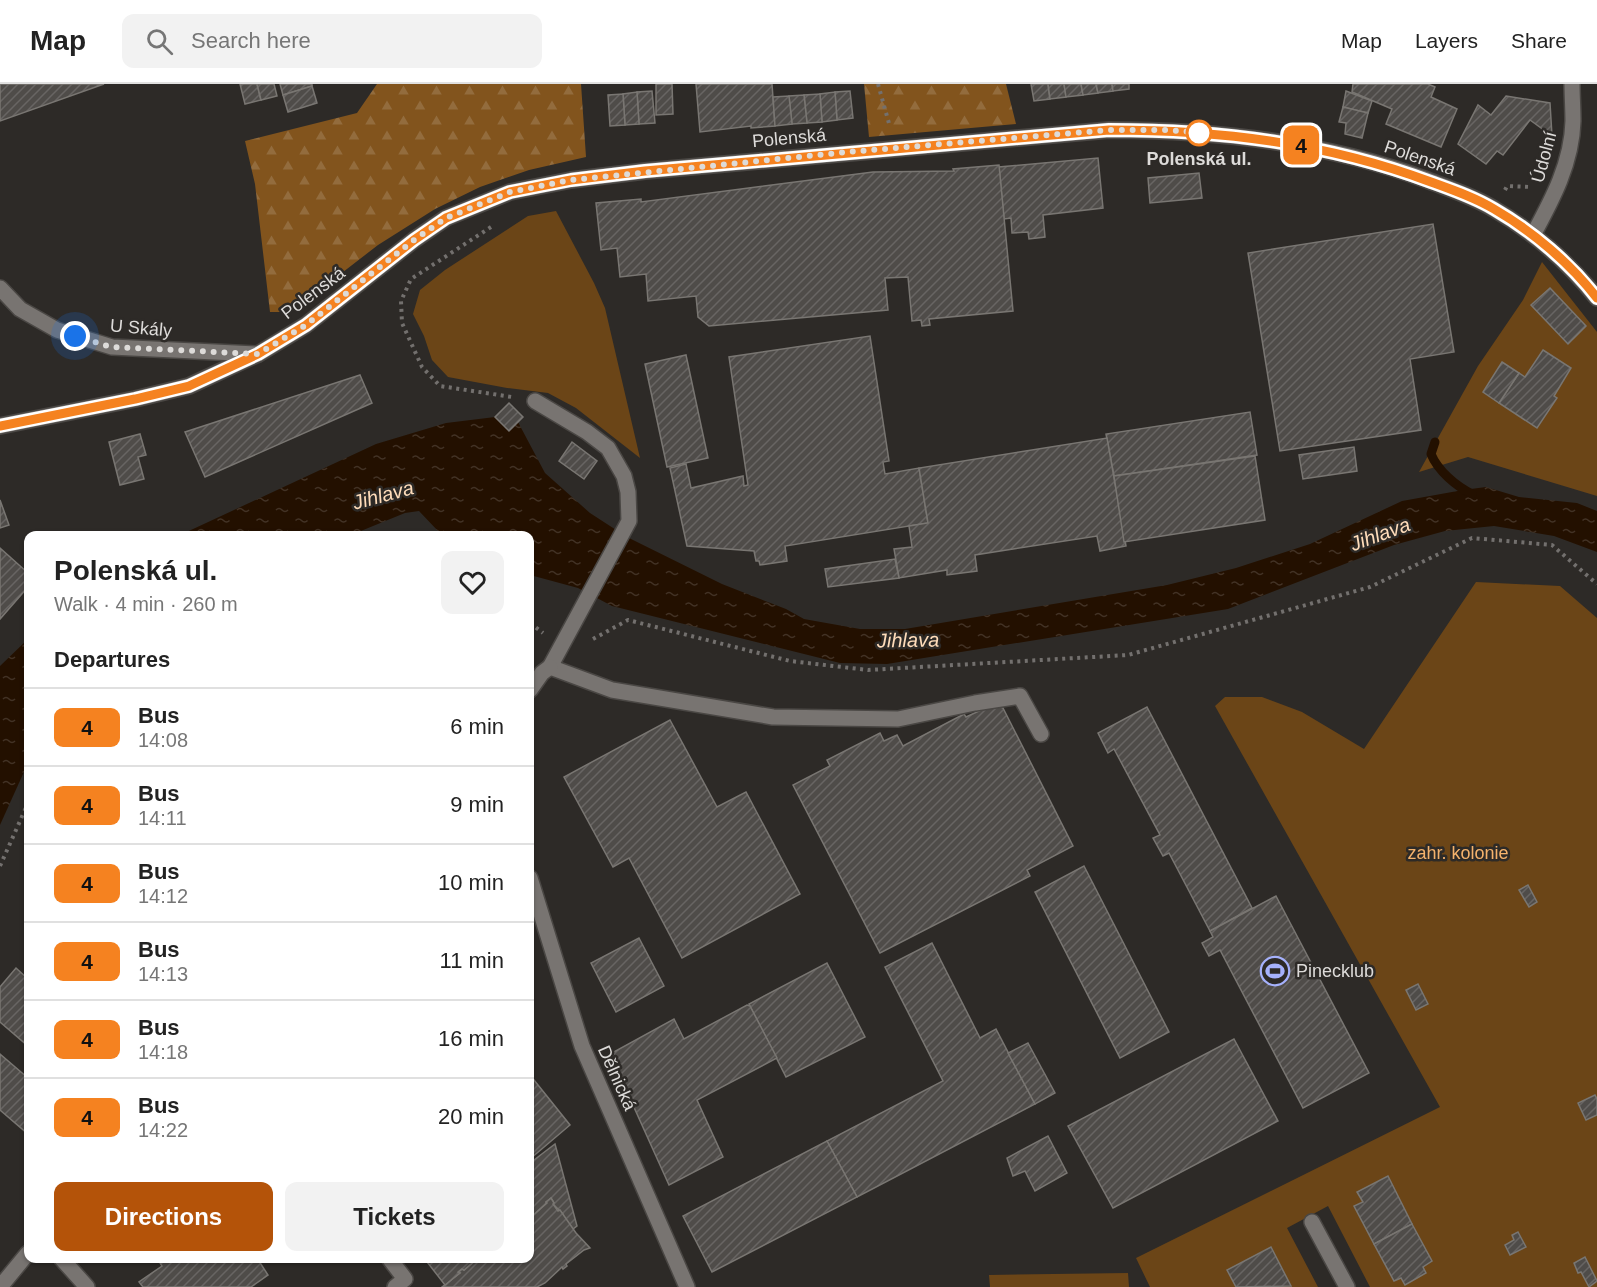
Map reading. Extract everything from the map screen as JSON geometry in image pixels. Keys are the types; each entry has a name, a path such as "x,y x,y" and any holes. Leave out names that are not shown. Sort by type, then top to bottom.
{"street":[{"name":"Údolní","path":"1533,235 1559,187 1571,142 1572,84"},
{"name":"Polenská","path":"0,426 189,386 258,354 306,325 414,240 446,218 510,192 571,180 634,173 1109,130 1168,130 1294,144 1389,166 1475,198 1494,208 1533,235 1597,298"},
{"name":"U Skály","path":"0,288 20,309 57,330 111,347 258,354"},
{"path":"534,684 542,673 550,667 629,521 628,492 624,476 608,448 587,432 535,401"},
{"path":"550,667 612,690 773,717 898,719 1020,696 1041,734"},
{"name":"Dělnická","path":"534,891 582,1046 687,1287"},
{"path":"1312,1222 1347,1287"},
{"path":"0,1287 24,1258"},
{"path":"65,1263 87,1287"},
{"path":"393,1263 405,1279 395,1287"}],"path":[{"path":"878,84 889,119"},
{"path":"1494,208 1507,186 1559,187"},
{"path":"496,224 411,279 400,301 402,322 422,367 440,386 535,401"},
{"path":"564,642 591,640 628,620 790,661 868,670 1128,655 1370,587 1472,538 1552,545 1597,584"},
{"path":"0,866 24,812"}],"green space":[{"path":"377,84 581,84 586,157 529,170 480,187 435,209 378,245 334,279 283,312 270,312 255,184 245,141 357,113"},
{"path":"864,84 1006,84 1016,124 869,137"},
{"path":"556,211 605,308 640,458 576,408 548,393 448,377 432,360 413,314 420,290 445,270 528,216"},
{"path":"1542,262 1597,332 1597,496 1468,457 1419,472 1478,366 1523,300"},
{"name":"zahr. kolonie","path":"1476,582 1560,586 1597,618 1597,1287 1370,1287 1328,1206 1287,1228 1318,1287 1150,1287 1136,1258 1440,1107 1215,706 1225,697 1262,697 1302,712 1364,749"},
{"path":"1128,1273 1129,1287 990,1287 989,1275"}],"water":[{"name":"Jihlava","path":"495,417 509,431 518,422 545,473 590,513 627,537 722,584 786,609 804,619 860,629 905,629 1167,585 1236,568 1310,544 1402,501 1486,487 1519,497 1577,503 1597,511 1597,552 1554,536 1494,526 1445,531 1394,545 1228,609 887,664 840,663 612,606 578,588 534,576 534,531 439,531 419,511 405,513 361,531 189,531 376,444 446,423"},
{"path":"24,643 24,772 0,825 0,666"}],"building":[{"path":"0,84 104,84 0,121"},
{"path":"240,84 257,84 261,100 245,104"},
{"path":"257,84 274,84 277,96 261,100"},
{"path":"280,84 312,84 312,86 283,95"},
{"path":"656,84 672,84 673,114 656,115"},
{"path":"696,84 772,84 775,126 751,128 751,126 700,132"},
{"path":"1031,84 1048,84 1050,99 1034,101"},
{"path":"1048,84 1064,84 1066,97 1050,99"},
{"path":"1064,84 1081,84 1083,95 1066,97"},
{"path":"1081,84 1096,84 1098,93 1083,95"},
{"path":"1096,84 1112,84 1113,91 1098,93"},
{"path":"1112,84 1129,84 1129,89 1113,91"},
{"path":"1353,84 1428,84 1435,87 1431,97 1457,109 1441,147 1386,124 1392,109 1352,92"},
{"path":"312,86 317,103 288,112 283,95"},
{"path":"652,91 655,123 639,124 637,92"},
{"path":"850,91 853,118 837,120 835,92"},
{"path":"1346,91 1372,101 1368,113 1343,107"},
{"path":"637,92 639,124 625,125 623,94"},
{"path":"835,92 837,120 822,122 820,94"},
{"path":"623,94 625,125 610,126 608,95"},
{"path":"820,94 822,122 807,123 804,95"},
{"path":"804,95 807,123 792,124 789,96"},
{"path":"789,96 792,124 775,126 773,97"},
{"path":"1506,96 1550,103 1552,136 1530,120 1503,155 1497,151 1486,164 1458,144 1478,105 1491,115"},
{"path":"1343,107 1368,113 1362,138 1345,134 1346,123 1339,122"},
{"path":"1098,158 1103,208 1043,215 1045,237 1029,239 1028,232 1012,233 1011,218 1004,219 999,167"},
{"path":"999,165 1013,311 929,319 930,325 922,326 921,320 912,321 908,277 885,278 888,310 709,326 698,317 696,296 648,301 646,274 620,277 617,248 601,250 596,203 641,199 641,202 873,172 954,171 953,169"},
{"path":"1199,173 1202,198 1150,203 1148,178"},
{"path":"1433,224 1454,352 1410,359 1421,430 1280,451 1248,253"},
{"path":"1550,288 1586,326 1568,344 1531,305"},
{"path":"870,336 889,461 883,462 885,474 919,468 928,523 785,546 787,561 760,565 759,561 756,561 754,551 687,546 670,468 686,464 691,488 743,476 744,486 748,485 729,357"},
{"path":"1543,350 1571,368 1554,396 1557,398 1537,428 1499,403 1519,373 1525,377"},
{"path":"686,355 708,458 667,467 645,364"},
{"path":"1502,362 1519,373 1499,403 1483,392"},
{"path":"360,375 372,403 205,477 185,432"},
{"path":"509,403 523,417 509,431 495,417"},
{"path":"1250,412 1257,455 1114,476 1106,434"},
{"path":"140,434 146,455 138,457 144,479 120,485 109,442"},
{"path":"1107,438 1126,546 1100,551 1097,536 975,555 977,571 947,575 947,570 899,578 894,549 912,547 909,526 928,523 919,468"},
{"path":"572,442 597,461 584,479 559,461"},
{"path":"1354,447 1357,471 1303,479 1299,455"},
{"path":"1255,456 1265,520 1124,542 1114,476"},
{"path":"0,500 9,525 0,528"},
{"path":"0,548 24,569 24,592 0,619"},
{"path":"895,559 899,578 828,587 825,569"},
{"path":"994,704 1003,708 1073,846 1027,870 1030,876 880,953 793,785 830,766 827,760 880,733 884,741 897,735 903,746 964,714 966,717"},
{"path":"1147,707 1252,908 1210,931 1169,853 1163,856 1153,838 1160,835 1114,749 1108,753 1098,733"},
{"path":"670,720 717,807 746,792 800,894 682,958 629,858 613,867 564,777"},
{"path":"1084,866 1169,1032 1120,1058 1035,892"},
{"path":"1528,885 1537,902 1529,907 1519,890"},
{"path":"1276,896 1369,1073 1303,1108 1220,950 1209,956 1202,943 1213,937 1210,931"},
{"path":"639,938 664,986 616,1012 591,963"},
{"path":"932,943 980,1038 996,1029 1035,1104 857,1197 827,1141 943,1081 885,967"},
{"path":"827,963 865,1037 786,1077 749,1004"},
{"path":"16,968 24,975 24,1043 0,1022 0,987"},
{"path":"1418,984 1428,1004 1416,1010 1406,990"},
{"path":"747,1005 750,1006 777,1058 697,1100 723,1157 669,1185 610,1054 674,1019 684,1039"},
{"path":"1234,1039 1278,1121 1113,1208 1068,1126"},
{"path":"1028,1043 1055,1093 1035,1104 1008,1053"},
{"path":"0,1054 24,1075 24,1131 0,1110"},
{"path":"534,1080 570,1125 534,1156"},
{"path":"1595,1095 1597,1115 1586,1120 1578,1103"},
{"path":"1048,1136 1067,1173 1035,1191 1025,1171 1013,1176 1007,1158"},
{"path":"827,1141 857,1197 712,1272 683,1216"},
{"path":"555,1144 577,1226 573,1229 553,1204 551,1198 534,1214 534,1160"},
{"path":"1388,1176 1412,1224 1374,1244 1354,1206 1363,1202 1357,1192"},
{"path":"551,1198 558,1211 560,1210 590,1248 584,1250 566,1264 567,1266 563,1269 562,1267 545,1283 537,1287 442,1287 472,1263 534,1263 534,1214"},
{"path":"1412,1224 1432,1261 1423,1267 1426,1273 1405,1285 1401,1278 1394,1281 1374,1244"},
{"path":"1518,1232 1526,1247 1510,1255 1505,1245 1514,1240 1512,1235"},
{"path":"1271,1247 1291,1286 1236,1287 1227,1270"},
{"path":"1585,1257 1597,1281 1589,1287 1581,1272 1578,1273 1574,1263"},
{"path":"160,1263 260,1263 268,1275 251,1287 143,1287 139,1282 162,1266"},
{"path":"428,1263 472,1263 458,1272 460,1273 445,1285"}],"waterway":[{"path":"1435,442 1431,454 1438,466 1460,487 1472,494"}],"bus line":[{"name":"4","path":"0,426 189,386 258,354 306,325 414,240 446,218 510,192 571,180 645,171 1109,130 1168,130 1294,144 1389,166 1475,198 1515,221 1571,270 1597,298"}],"place":[{"name":"Polenská ul.","path":"1199,133"},
{"name":"Pinecklub","path":"1275,971"}],"route":[{"path":"75,336 111,347 258,354 306,325 414,240 446,218 510,192 571,180 848,152 1109,130 1168,130 1205,133 1199,133"}]}
